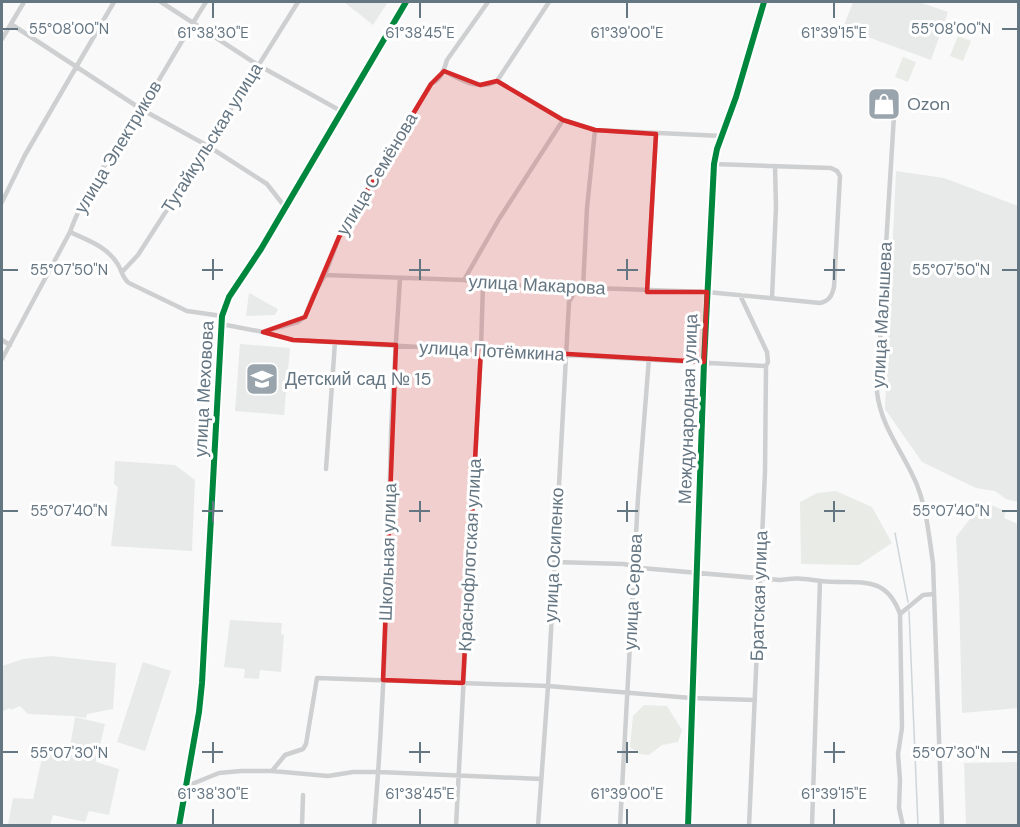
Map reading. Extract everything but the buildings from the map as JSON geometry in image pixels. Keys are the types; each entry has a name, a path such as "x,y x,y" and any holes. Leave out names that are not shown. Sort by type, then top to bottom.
{"street":[{"path":"2,39 24,2"},
{"path":"2,202 25,155 114,2"},
{"path":"161,2 258,65 341,111"},
{"name":"улица Электриков","path":"2,360 70,232 90,188 206,2"},
{"name":"Тугайкульская улица","path":"122,272 138,255 298,2"},
{"name":"улица Меховова","path":"179,825 202,683 221,320 229,297 261,249 406,2"},
{"name":"улица Семёнова","path":"263,332 298,322 305,317 313,296 325,275 339,237 431,84 437,82 444,71 447,60 488,2"},
{"path":"444,71 462,81 480,85 490,85 497,81 549,2"},
{"name":"Международная улица","path":"688,825 704,362 714,164 764,2"},
{"path":"11,24 141,109 208,146 267,184 285,207"},
{"path":"497,81 563,120 595,130 722,135"},
{"name":"улица Малышева","path":"895,99 877,392 882,418 917,485 924,507 933,563 942,825"},
{"path":"464,280 499,219 563,120"},
{"name":"улица Осипенко","path":"538,825 569,302 580,288 595,130"},
{"path":"647,291 656,134"},
{"path":"714,164 775,166 776,207 772,298"},
{"name":"улица Макарова","path":"325,275 464,280 483,284 707,292 820,303 831,297 834,287 840,176 831,168 775,166"},
{"name":"улица Потёмкина","path":"70,232 104,249 117,262 123,278 129,283 176,307 292,340 766,366"},
{"name":"Школьная улица","path":"374,825 383,680 400,278"},
{"name":"Краснофлотская улица","path":"456,825 482,350 483,284"},
{"name":"Братская улица","path":"740,295 767,352 768,362 766,366 765,472 749,825"},
{"path":"2,340 10,345"},
{"path":"326,469 335,342"},
{"name":"улица Серова","path":"620,825 634,567 649,358"},
{"path":"554,562 624,564 634,567 780,580 796,577 820,581 868,582 883,588 895,599 900,614 902,728 898,754 900,780 898,808 903,825"},
{"path":"812,825 820,581"},
{"path":"900,614 924,595 934,594"},
{"path":"272,771 285,755 303,749 306,744 317,678 548,686 691,698 755,700"},
{"path":"187,786 219,773 241,771 328,776 353,772 378,772 541,779"},
{"path":"302,825 303,795"}],"highlighted area":[{"path":"444,71 480,85 497,81 563,120 595,130 656,134 647,292 707,292 704,362 481,349 463,683 383,680 396,345 293,340 263,332 305,317 339,237 431,84"}],"shaded area":[{"path":"344,2 388,2 373,25"},
{"path":"853,2 919,2 948,12 931,60 843,28"},
{"path":"958,36 971,41 963,61 950,56"},
{"path":"903,57 916,62 908,82 895,77"},
{"path":"896,171 944,178 1018,206 1018,502 1006,499 995,491 976,488 922,462 885,409"},
{"path":"249,293 278,309 275,315 246,316"},
{"name":"Детский сад № 15","path":"240,344 290,348 284,415 235,411"},
{"path":"115,461 175,465 195,480 192,551 111,546 118,487 114,484"},
{"path":"836,491 872,507 892,543 859,565 801,564 800,502 817,493"},
{"path":"983,502 1006,511 1004,518 1018,524 1018,708 962,713 956,537"},
{"path":"230,620 282,623 281,634 284,635 281,672 260,670 259,679 244,678 245,669 224,667"},
{"path":"51,656 116,663 113,709 87,714 86,718 28,714 20,706 2,712 2,666 23,659"},
{"path":"143,662 171,671 145,751 117,742"},
{"path":"644,705 667,706 682,730 678,742 662,745 649,755 640,754 630,747 633,716"},
{"path":"75,717 105,724 96,762 119,769 109,815 89,811 85,822 53,815 50,825 8,825 13,798 33,799 45,744 70,747"},
{"path":"1018,762 1018,825 966,825 964,763"}],"waterway":[{"path":"895,533 908,602"},
{"path":"909,611 918,826"}],"cycle path":[{"path":"179,826 202,683 222,316 229,297 261,249 406,2"},
{"path":"688,826 704,362 714,164 764,2"}],"place":[{"name":"Ozon","path":"884,104"},
{"name":"Детский сад № 15","path":"262,379"}]}
